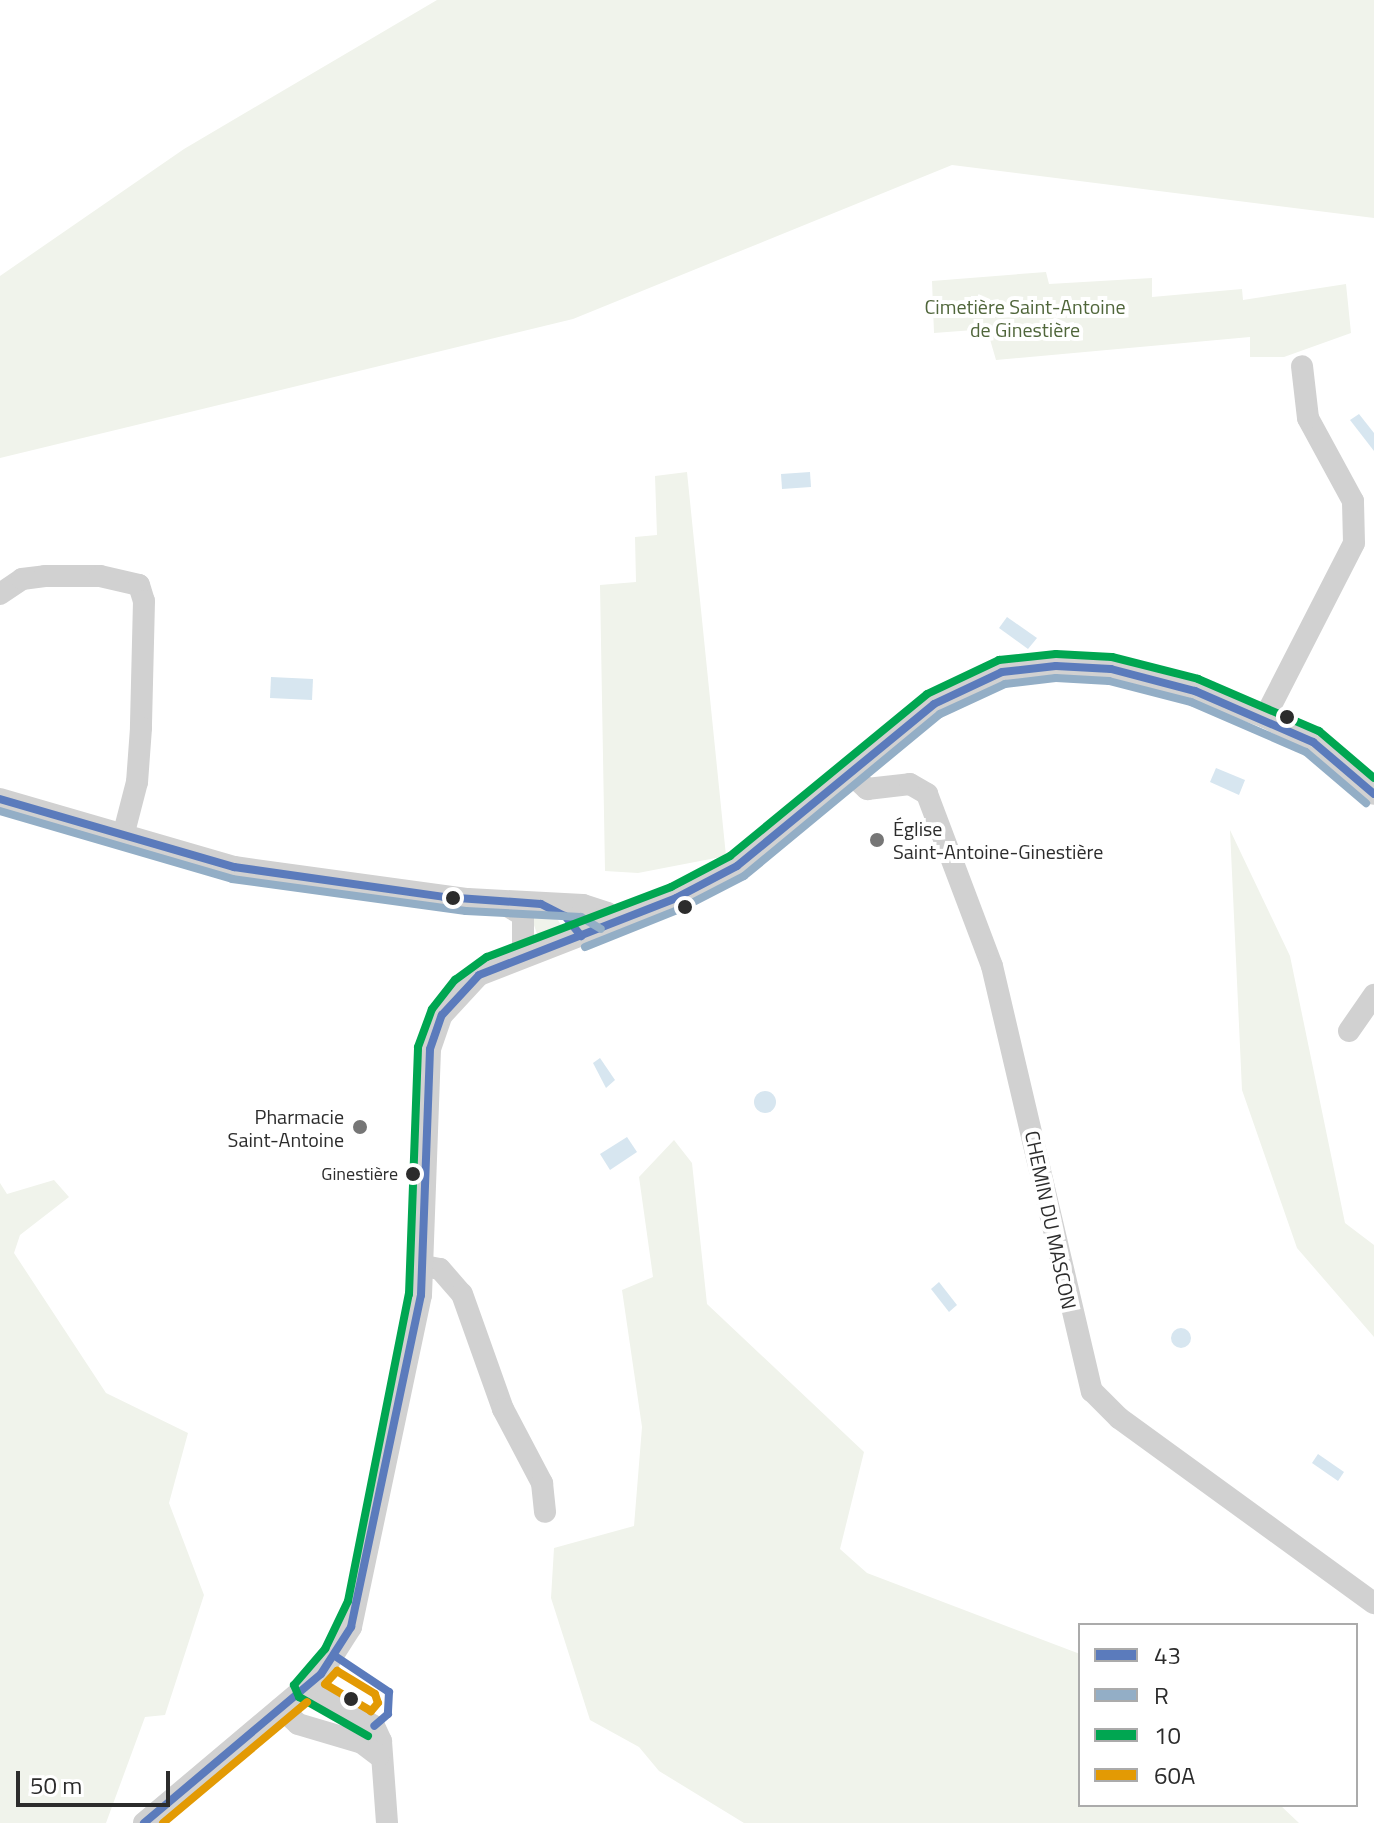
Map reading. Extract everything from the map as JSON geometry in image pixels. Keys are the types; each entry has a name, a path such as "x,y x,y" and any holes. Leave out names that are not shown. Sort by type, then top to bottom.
{"street":[{"path":"1265,717 1354,543 1353,501 1308,418 1302,366"},
{"path":"0,594 22,579 45,576 100,576 139,585 144,601 141,728 137,782 123,836"},
{"path":"144,1823 306,1687 335,1656 359,1605 424,1266 429,1072 435,1028 452,1002 479,975 612,924 737,866 956,690 1028,667 1111,669 1195,691 1265,717 1313,742 1374,794"},
{"name":"CHEMIN DU MASCON","path":"852,775 867,789 910,784 927,794 992,966 1092,1391 1119,1418 1374,1603"},
{"path":"0,799 123,836 301,879 501,903 597,907 612,924"},
{"path":"501,903 523,915 523,957"},
{"path":"541,904 565,916 581,936"},
{"path":"1349,1031 1374,995"},
{"path":"424,1266 440,1269 462,1294 503,1409 542,1483 545,1512"},
{"path":"306,1687 374,1726 381,1741 379,1756 387,1823"},
{"path":"281,1708 317,1733 362,1743 379,1756"}],"green space":[{"path":"437,0 1374,0 1374,218 952,165 573,319 0,458 0,276 184,149"},
{"name":"Cimetière Saint-Antoine de Ginestière","path":"1046,272 1049,284 1152,278 1152,297 1242,289 1243,300 1346,284 1351,333 1284,357 1250,357 1250,337 996,360 987,329 934,333 932,281"},
{"path":"687,472 726,856 638,873 605,871 600,585 636,582 635,537 657,535 655,476"},
{"path":"1230,830 1290,956 1345,1223 1374,1245 1374,1337 1297,1248 1242,1090"},
{"path":"539,914 558,920 562,927 537,934 532,919"},
{"path":"674,1140 692,1163 707,1304 864,1452 840,1549 867,1573 1078,1653 1078,1807 1282,1807 1299,1823 744,1823 659,1771 639,1747 590,1720 551,1598 554,1548 634,1526 642,1427 622,1290 653,1277 639,1177"},
{"path":"54,1180 69,1197 20,1235 14,1253 106,1393 188,1433 169,1503 204,1595 165,1715 145,1717 106,1823 0,1823 0,1183 7,1194"}],"shaded area":[{"path":"1359,414 1374,433 1374,451 1350,420"},
{"path":"810,472 811,487 782,489 781,474"},
{"path":"1007,617 1037,638 1028,649 999,628"},
{"path":"271,677 313,679 312,700 270,698"},
{"path":"1216,768 1245,780 1239,795 1210,782"},
{"path":"600,1058 615,1080 606,1088 593,1063"},
{"path":"765,1091 773,1094 776,1102 773,1110 765,1113 757,1110 754,1102 757,1094"},
{"path":"627,1137 637,1152 610,1170 600,1154"},
{"path":"939,1282 957,1305 949,1312 931,1289"},
{"path":"1181,1328 1188,1331 1191,1338 1188,1345 1181,1348 1174,1345 1171,1338 1174,1331"},
{"path":"1318,1454 1344,1472 1338,1481 1312,1463"}],"transit line":[{"name":"10","path":"368,1736 299,1697 294,1685 325,1649 348,1601 409,1294 418,1047 432,1009 455,980 487,957 671,887 730,856 927,694 999,660 1056,654 1112,657 1198,679 1319,731 1374,778"},
{"name":"43","path":"144,1823 321,1674 351,1627 421,1295 430,1049 442,1015 479,975 676,898 737,866 934,704 1002,672 1056,666 1111,669 1195,691 1313,742 1374,794"},
{"name":"R","path":"585,947 680,909 744,876 940,714 1005,684 1056,678 1109,681 1191,702 1306,752 1366,803"},
{"name":"43","path":"0,799 234,867 444,897 541,904 565,916 581,936"},
{"name":"R","path":"0,811 232,879 466,911 581,917 601,929"},
{"name":"43","path":"335,1656 389,1692 388,1714 374,1726"},
{"name":"60A","path":"337,1671 375,1694 378,1703 371,1711 325,1684 337,1671"},
{"name":"60A","path":"163,1823 307,1702"}],"place":[{"name":"Église Saint-Antoine-Ginestière","path":"877,840"},
{"name":"Pharmacie Saint-Antoine","path":"360,1127"},
{"name":"Ginestière","path":"413,1174"}]}
